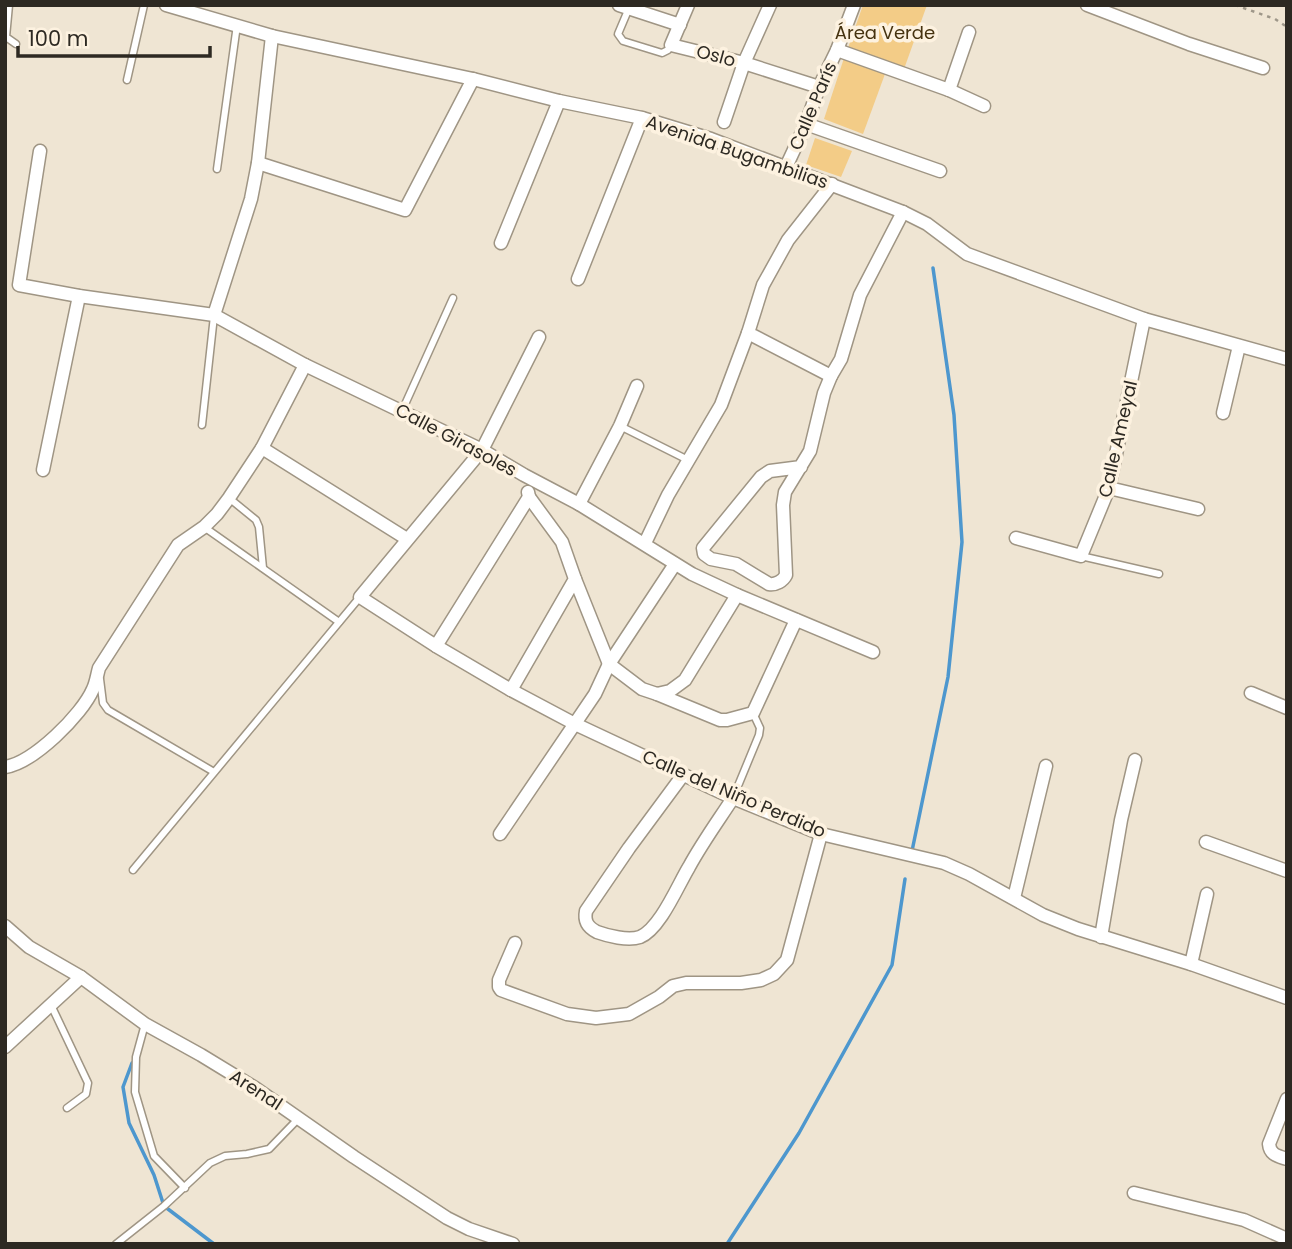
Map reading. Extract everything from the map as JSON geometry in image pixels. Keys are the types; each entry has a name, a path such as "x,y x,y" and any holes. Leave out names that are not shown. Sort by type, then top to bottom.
{"street":[{"name":"Avenida Bugambilias","path":"166,5 272,36 642,118 711,139 902,212 927,224 967,254 1144,319 1287,359"},
{"name":"Oslo","path":"688,5 671,45 744,63 724,121"},
{"path":"770,5 744,63 819,86"},
{"name":"Calle París","path":"786,167 854,5"},
{"path":"1087,5 1189,44 1263,68"},
{"path":"624,7 680,25"},
{"path":"950,90 969,32"},
{"path":"215,316 251,199 258,163 272,36"},
{"path":"837,50 950,90 984,106"},
{"path":"258,163 405,210 472,79"},
{"path":"501,243 559,101"},
{"path":"578,279 642,118"},
{"path":"806,124 940,171"},
{"name":"Calle Girasoles","path":"40,151 19,285 215,316 305,365 482,450 579,504 675,564 737,596 873,652"},
{"path":"645,543 668,495 721,405 764,285 788,240 832,184"},
{"path":"801,467 770,471 761,477 703,548 704,554 711,559 736,564 769,584 774,585 786,575 783,505 785,492 801,467 810,451 824,393 841,359 860,295 902,212"},
{"path":"43,470 79,296"},
{"name":"Calle Ameyal","path":"1081,556 1110,488 1144,319"},
{"path":"748,333 831,376"},
{"path":"360,597 482,450 539,337"},
{"path":"1223,413 1239,346"},
{"path":"5,767 23,761 44,746 78,714 93,690 99,668 178,545 217,514 262,448 305,365"},
{"path":"579,504 620,426 637,386"},
{"path":"262,448 407,539"},
{"path":"524,475 529,497 562,542 609,664 642,690 720,720 753,713 796,620"},
{"path":"1110,488 1198,509"},
{"path":"436,646 529,497"},
{"path":"1016,538 1081,556"},
{"path":"500,834 595,694 609,664 675,564"},
{"path":"511,690 575,579"},
{"path":"657,694 670,691 685,680 737,596"},
{"name":"Calle del Niño Perdido","path":"360,597 511,690 575,724 733,798 821,834 944,863 1043,915 1101,937 1191,964 1287,998"},
{"path":"1251,693 1287,707"},
{"path":"1101,937 1121,820 1135,760"},
{"path":"1014,898 1046,766"},
{"path":"683,775 586,911 586,923 593,930 635,938 642,936 652,927 733,798"},
{"path":"515,943 499,980 501,990 567,1014 596,1018 629,1014 673,986 741,983 761,979 774,974 787,960 821,834"},
{"path":"1206,842 1287,871"},
{"path":"1191,964 1207,894"},
{"name":"Arenal","path":"5,926 29,947 81,977 145,1024 279,1104 447,1217 469,1229 513,1244"},
{"path":"5,1047 81,977"},
{"path":"1287,1099 1283,1118 1269,1144 1273,1154 1287,1160"},
{"path":"1133,1193 1244,1220 1287,1239"}],"lane":[{"path":"9,5 6,37 16,44"},
{"path":"127,80 144,5"},
{"path":"624,7 618,34 623,41 662,53 671,45"},
{"path":"217,169 237,25"},
{"path":"402,411 453,298"},
{"path":"202,425 215,316"},
{"path":"620,426 688,460"},
{"path":"229,498 256,520 263,568"},
{"path":"204,527 339,622"},
{"path":"1081,556 1158,574"},
{"path":"132,870 360,597"},
{"path":"99,668 101,694 108,710 214,772"},
{"path":"733,798 759,735 760,728 753,713"},
{"path":"51,1005 88,1083 86,1094 67,1108"},
{"path":"145,1024 136,1057 135,1092 154,1156 185,1188"},
{"path":"116,1244 185,1188 210,1163 225,1156 269,1149 298,1119"}],"path":[{"path":"1234,5 1275,19 1287,27"}],"green space":[{"name":"Área Verde","path":"863,5 927,5 904,69 848,48"},
{"name":"Área Verde","path":"844,58 885,74 863,134 824,119"},
{"path":"815,138 852,151 841,177 806,165"}],"waterway":[{"path":"912,851 948,677 962,542 954,415 933,268"},
{"path":"727,1244 799,1133 892,965 905,879"},
{"path":"132,1063 123,1087 129,1123 154,1175 164,1206 214,1244"}]}
